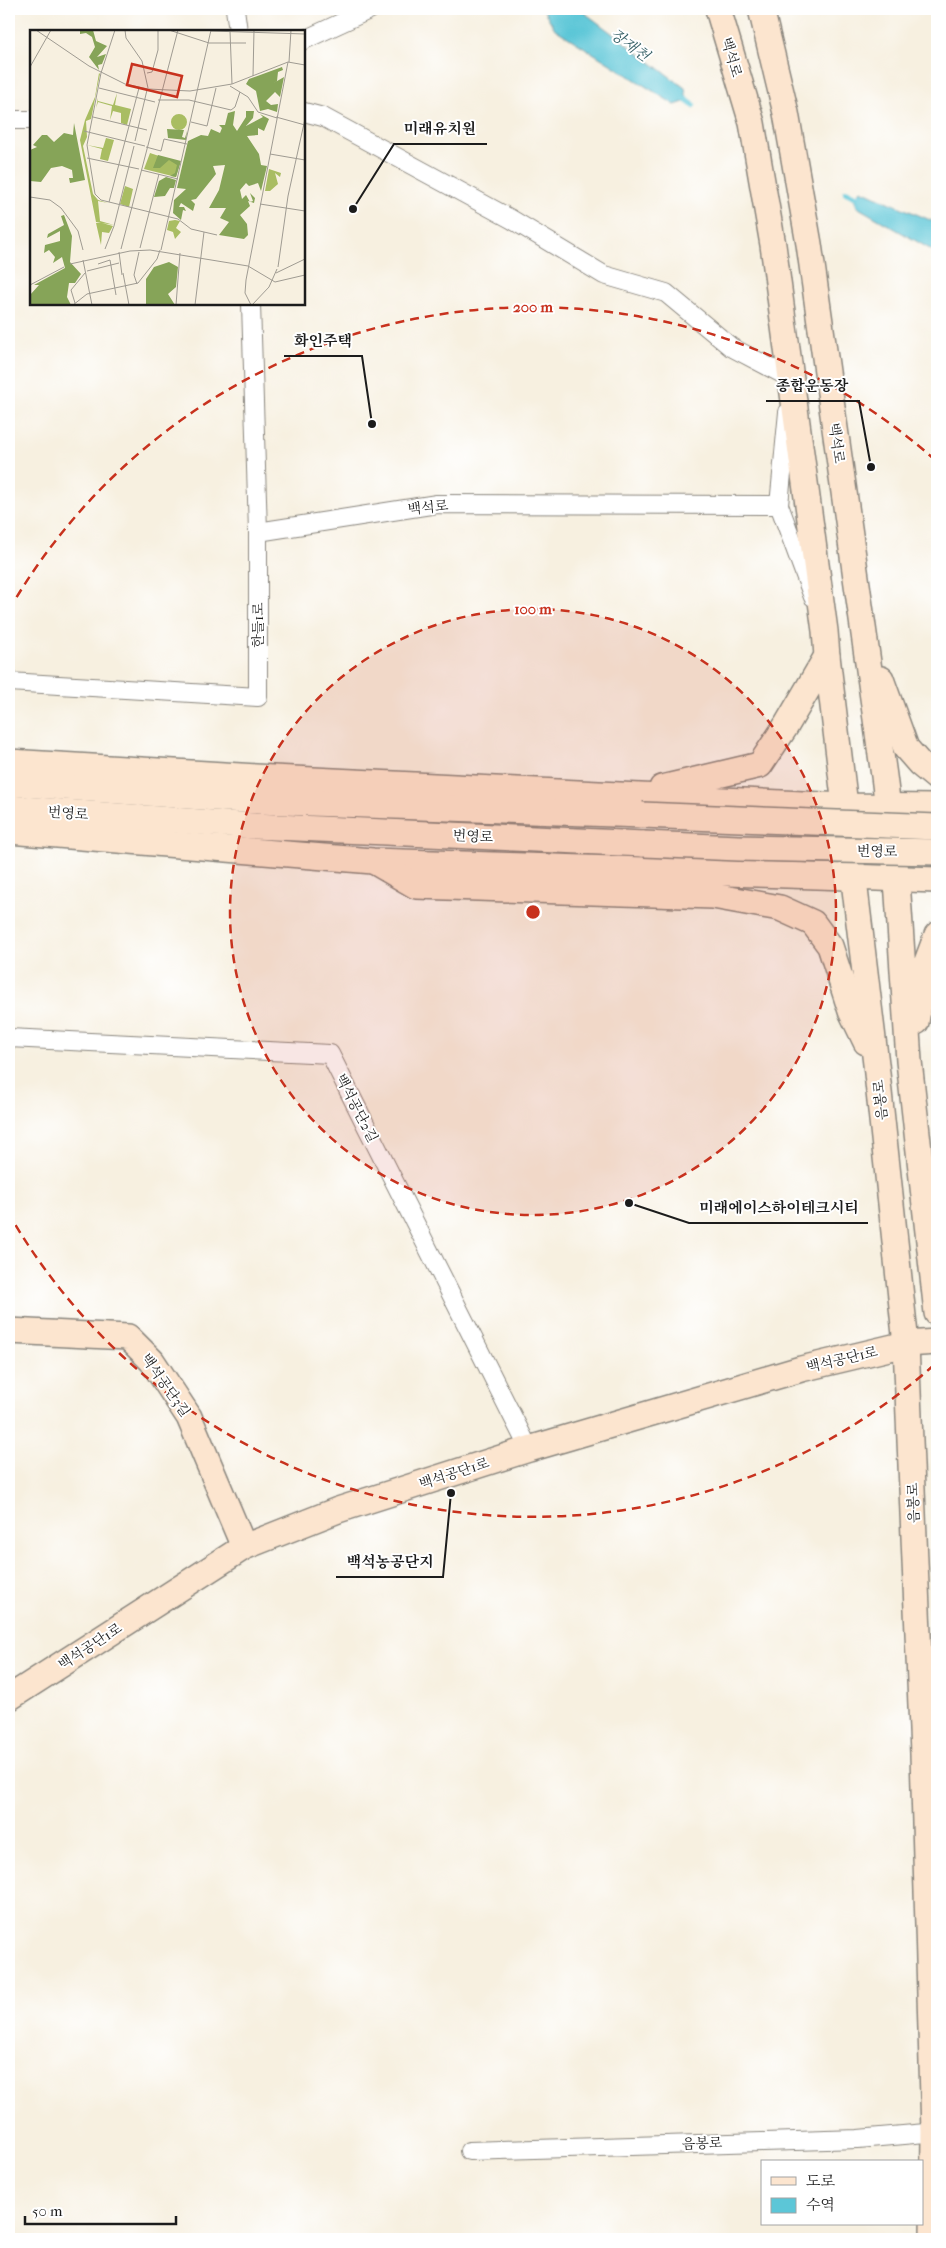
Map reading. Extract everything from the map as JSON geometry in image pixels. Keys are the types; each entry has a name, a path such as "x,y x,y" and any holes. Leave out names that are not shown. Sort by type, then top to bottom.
{"main road":[{"name":"백석로","path":"718,9 752,123 773,246 825,631 852,878"},
{"name":"백석로","path":"761,9 786,113 809,244 897,880"},
{"path":"863,626 906,748 920,764 937,778"},
{"path":"636,805 760,765 786,726 801,696 827,656"},
{"path":"9,762 273,778 636,805 688,798 844,806 937,807"},
{"name":"번영로","path":"9,783 257,801 636,805 937,827"},
{"path":"686,872 703,864 716,839 708,810 688,798"},
{"name":"번영로","path":"9,808 254,826 644,844 937,852"},
{"path":"9,831 373,860 937,880"},
{"path":"373,860 416,886 713,896 780,908 813,923 830,946 852,1011 876,1064"},
{"name":"음봉로","path":"852,878 876,1064 906,1344 923,1754 935,2132 934,2239"},
{"path":"897,880 909,1061 936,1303"},
{"path":"909,1061 925,967 937,936"},
{"name":"백석공단3길","path":"9,1331 128,1337 152,1361 189,1417 244,1547"},
{"name":"백석공단1로","path":"9,1698 244,1547 338,1510 530,1449 801,1369 906,1344 937,1342"}],"street":[{"path":"235,9 238,30"},
{"path":"305,40 371,9"},
{"path":"305,112 323,117 511,219 604,275 666,294 731,347 792,379 779,505 825,631"},
{"path":"9,120 30,120"},
{"name":"한들1로","path":"9,682 258,697 258,532 251,305"},
{"name":"백석로","path":"258,532 437,504 779,505"},
{"name":"백석공단2길","path":"9,1038 330,1054 530,1449"},
{"name":"음봉로","path":"469,2151 858,2139 935,2132"}],"water":[{"path":"543,9 581,10 685,88 687,101 675,105 555,29"},
{"path":"861,190 937,223 937,253 857,207 854,197"}],"waterway":[{"name":"장재천","path":"682,97 693,105"},
{"name":"장재천","path":"846,192 863,200"}],"place":[{"name":"미래유치원","path":"353,209"},
{"name":"화인주택","path":"372,424"},
{"name":"종합운동장","path":"871,467"},
{"name":"미래에이스하이테크시티","path":"629,1203"},
{"name":"백석농공단지","path":"451,1493"}]}
